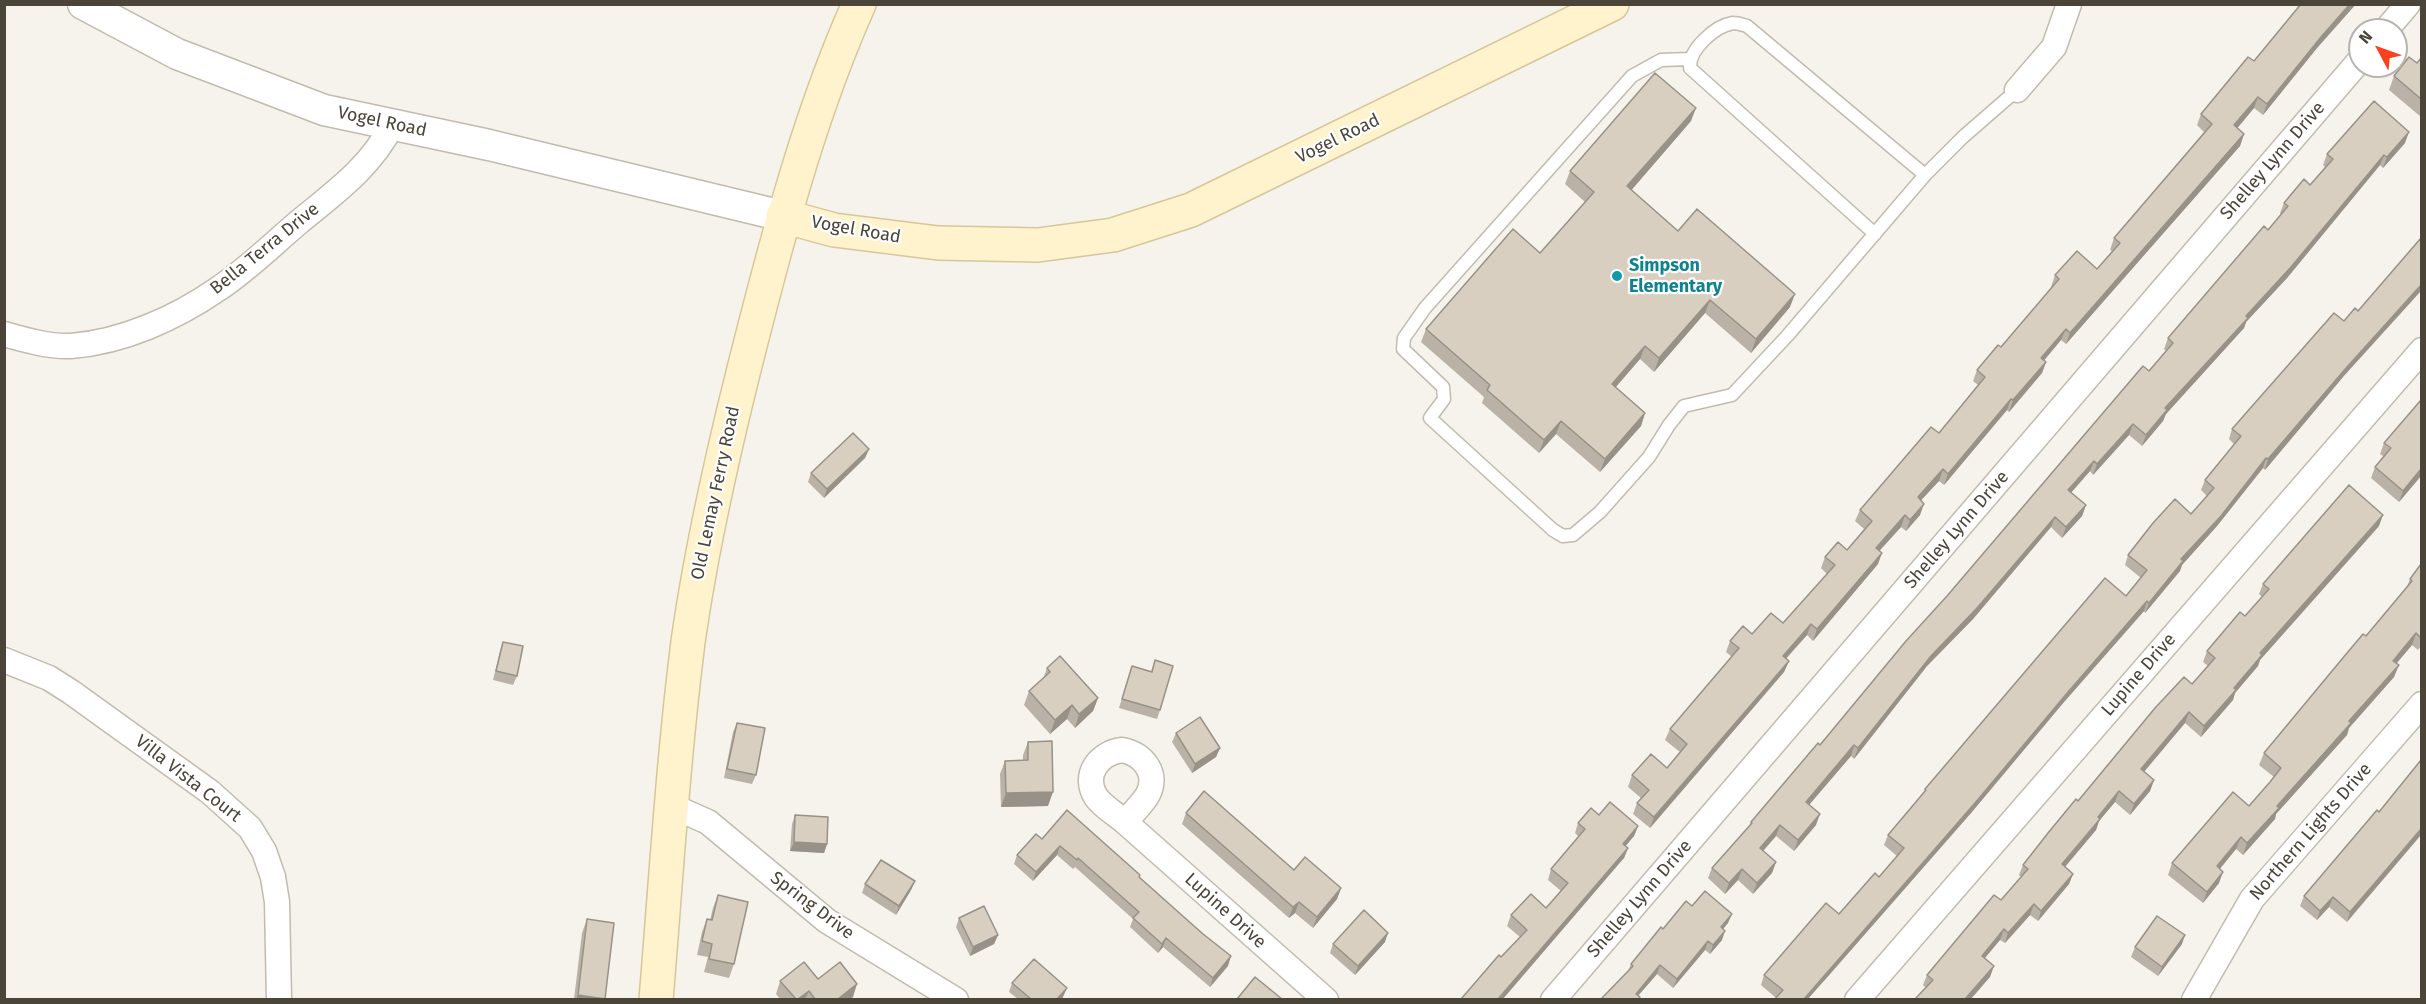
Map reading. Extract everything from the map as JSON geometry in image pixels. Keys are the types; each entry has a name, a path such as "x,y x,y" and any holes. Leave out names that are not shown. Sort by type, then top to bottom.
{"main road":[{"name":"Old Lemay Ferry Road","path":"656,999 688,643 699,576 737,394 783,216 832,72 860,4"},
{"name":"Vogel Road","path":"783,216 834,230 938,243 1038,245 1113,235 1191,210 1612,4"}],"street":[{"name":"Vogel Road","path":"83,4 177,54 324,110 489,145 783,216"},
{"path":"2017,90 2054,47 2069,4"},
{"path":"2396,18 2408,4"},
{"name":"Shelley Lynn Drive","path":"1553,999 2348,74"},
{"name":"Bella Terra Drive","path":"4,334 41,343 70,346 127,334 188,307 219,288 355,175 382,144 392,125"},
{"name":"Lupine Drive","path":"1857,999 2421,351"},
{"name":"Villa Vista Court","path":"4,660 49,678 71,692 210,792 250,828 264,851 273,876 277,902 279,999"},
{"name":"Northern Lights Drive","path":"2194,999 2252,899 2421,704"},
{"name":"Spring Drive","path":"672,806 708,822 827,921 956,999"},
{"name":"Lupine Drive","path":"1125,822 1326,999"}],"lane":[{"path":"1875,234 1690,68 1690,59 1697,48 1717,30 1735,23 1747,26 1925,175"},
{"path":"1690,59 1661,60 1632,76 1425,308 1404,338 1403,349 1443,387 1444,399 1430,418 1553,530 1563,536 1573,536 1600,512 1649,457 1684,406 1732,395 1788,335 1925,175 1963,137 2017,90"}],"building":[{"path":"2301,4 2350,4 2267,104 2258,97 2234,125 2244,134 2070,333 2066,329 2041,358 2046,362 2013,400 2011,399 1948,474 1943,469 1918,497 1924,504 1910,520 1905,515 1876,548 1882,553 1817,629 1811,624 1783,656 1789,661 1654,817 1637,803 1649,790 1632,775 1651,754 1667,768 1687,744 1670,729 1739,648 1730,641 1743,626 1752,634 1771,613 1783,623 1835,565 1825,557 1838,542 1847,550 1872,521 1860,510 1931,427 1939,433 1985,377 1977,370 1998,345 2001,347 2059,279 2055,275 2077,251 2097,269 2120,243 2114,238 2212,124 2201,114 2248,57 2254,61"},
{"path":"2408,58 2417,63 2421,58 2421,99 2396,78 2408,78"},
{"name":"Simpson Elementary","path":"1655,73 1696,108 1627,186 1678,231 1697,209 1795,294 1756,339 1710,300 1659,358 1645,346 1612,384 1645,413 1605,459 1561,421 1544,440 1487,390 1490,385 1426,329 1513,229 1540,253 1594,192 1570,171"},
{"path":"2374,101 2409,132 2387,157 2384,155 2291,267 2246,316 2248,318 2165,408 2167,410 2146,435 2133,424 2097,464 2094,461 2068,490 2086,505 2066,527 2055,517 1977,608 1931,656 1858,748 1854,745 1806,802 1820,814 1798,840 1780,825 1760,848 1776,862 1757,883 1742,869 1729,883 1712,868 1818,743 1820,745 1906,641 2143,366 2149,371 2173,343 2168,338 2264,226 2268,230 2288,206 2284,203 2304,179 2310,185 2333,159 2327,154"},
{"path":"2421,238 2421,285 2268,459 2266,458 2221,516 2181,559 2183,561 2149,603 2147,601 1804,999 1775,999 1783,990 1764,975 1826,903 1839,914 1875,873 1879,877 1904,848 1888,835 1925,789 2105,578 2126,596 2147,570 2128,555 2153,523 2175,499 2191,514 2214,488 2205,480 2241,436 2232,429 2334,313 2344,321 2355,308 2358,311"},
{"path":"2421,400 2421,469 2403,491 2375,467 2391,448 2384,443"},
{"path":"853,433 869,449 827,489 811,473"},
{"path":"2349,485 2383,515 2260,653 2262,655 2234,688 2236,690 2204,726 2189,712 2141,769 2154,780 2134,804 2119,791 2098,817 2100,819 2062,864 2073,874 2041,911 2034,904 2008,933 2004,929 1982,956 1994,966 1965,999 1915,999 1933,980 1927,975 1994,895 2001,900 2028,869 2023,865 2048,833 2076,799 2078,801 2155,708 2184,677 2192,684 2215,658 2207,651 2240,612 2245,616 2269,589 2263,584"},
{"path":"2421,564 2421,638 2416,633 2393,661 2399,665 2277,806 2279,808 2247,843 2241,837 2217,866 2223,872 2207,892 2172,863 2233,792 2249,806 2270,782 2281,768 2264,753 2363,634 2366,636 2412,581 2410,579"},
{"path":"503,642 523,646 517,676 496,671"},
{"path":"1060,656 1098,698 1079,714 1072,705 1055,720 1029,691 1050,672 1047,668"},
{"path":"1155,660 1173,666 1160,710 1122,699 1132,666 1152,672"},
{"path":"1200,717 1220,748 1195,764 1176,733"},
{"path":"737,723 765,728 756,775 727,769"},
{"path":"1052,741 1053,792 1006,793 1005,761 1028,760 1028,742"},
{"path":"2421,760 2421,829 2350,912 2333,897 2320,911 2304,896 2377,810 2379,812"},
{"path":"1204,791 1294,870 1305,857 1341,888 1317,917 1299,902 1293,907 1186,813"},
{"path":"1610,802 1638,826 1623,844 1628,848 1498,999 1461,999 1499,955 1501,957 1527,930 1511,915 1531,894 1546,908 1568,883 1551,869 1585,829 1578,823 1591,808 1599,815"},
{"path":"1067,810 1203,934 1231,956 1213,978 1166,938 1162,944 1133,918 1139,912 1078,858 1077,860 1060,846 1036,872 1017,855 1036,834 1042,839"},
{"path":"795,815 828,817 827,844 794,842"},
{"path":"881,860 915,881 899,906 865,884"},
{"path":"1705,891 1732,914 1721,927 1725,931 1713,945 1708,941 1677,979 1660,965 1636,994 1640,997 1638,999 1601,999 1633,966 1631,964 1661,927 1663,929 1686,901 1692,906"},
{"path":"718,895 748,902 734,964 709,959 712,944 702,941 707,919 712,920"},
{"path":"984,906 998,935 973,947 959,918"},
{"path":"1364,910 1388,933 1358,966 1333,944"},
{"path":"2157,916 2185,935 2162,967 2135,947"},
{"path":"587,919 614,923 605,999 578,995"},
{"path":"1034,959 1067,988 1057,999 1031,999 1012,983"},
{"path":"804,962 818,979 840,962 857,984 838,999 815,999 809,991 796,999 780,981"},
{"path":"1255,977 1282,999 1237,999"}],"place":[{"name":"Simpson Elementary","path":"1617,276"}]}
